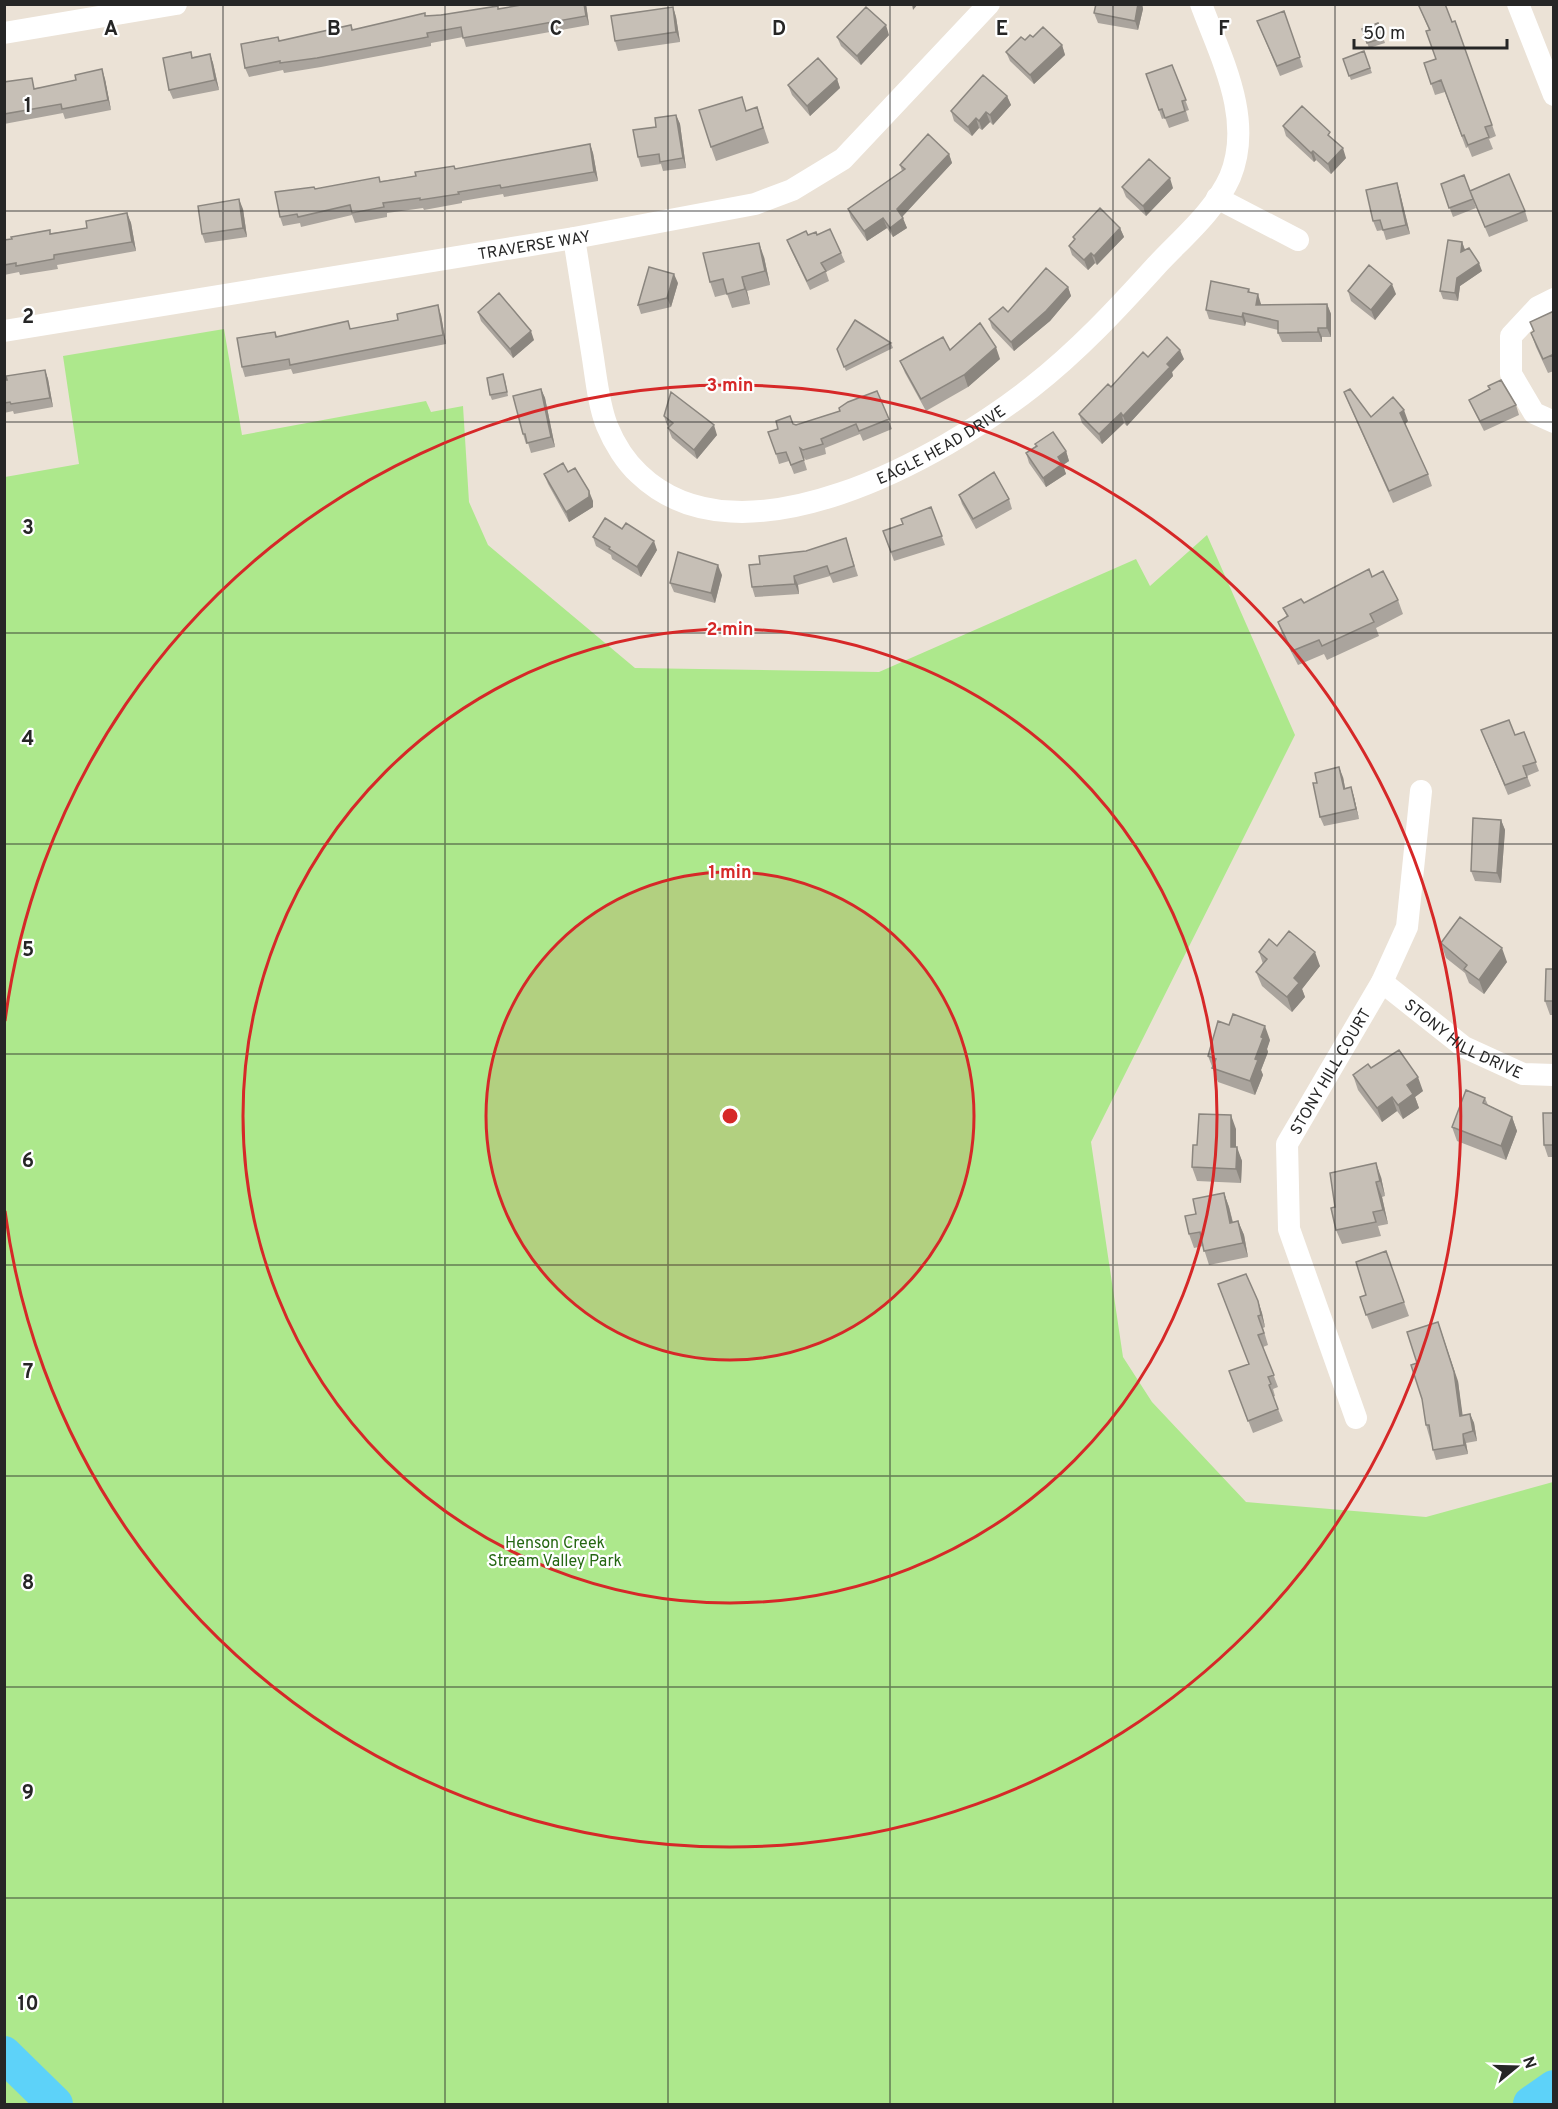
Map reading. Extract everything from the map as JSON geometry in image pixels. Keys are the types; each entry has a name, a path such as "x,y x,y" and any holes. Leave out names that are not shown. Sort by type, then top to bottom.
{"street":[{"path":"4,33 176,4"},
{"name":"TRAVERSE WAY","path":"4,331 574,238 755,204 819,176 843,159 989,4"},
{"name":"EAGLE HEAD DRIVE","path":"574,238 597,386 606,424 615,442 637,473 669,496 720,512 753,514 792,507 884,477 929,455 996,414 1068,358 1137,287 1217,198 1229,178 1236,155 1237,114 1234,94 1201,4"},
{"path":"1518,4 1554,95"},
{"path":"1217,198 1298,240"},
{"path":"1554,299 1538,307 1511,336 1511,374 1534,413 1554,422"},
{"name":"STONY HILL COURT","path":"1356,1418 1289,1229 1287,1144 1382,982 1407,927 1421,790"},
{"name":"STONY HILL DRIVE","path":"1382,982 1464,1047 1523,1074 1554,1075"}],"green space":[{"name":"Henson Creek Stream Valley Park","path":"224,329 242,435 426,401 431,412 463,406 469,502 488,545 635,668 879,672 1136,559 1150,586 1207,535 1295,735 1091,1142 1123,1357 1152,1402 1246,1502 1426,1517 1553,1482 1553,2104 5,2104 5,477 79,464 63,356"}],"building":[{"path":"527,4 584,4 586,16 463,38 461,27 427,33 428,37 317,58 280,63 280,61 245,68 241,44 278,37 279,41 351,25 352,30 425,13 425,16 441,15"},
{"path":"1096,4 1138,4 1135,21 1094,13"},
{"path":"1418,4 1445,4 1452,22 1455,21 1492,125 1485,127 1489,137 1468,145 1464,135 1462,136 1441,80 1431,84 1424,63 1436,59 1426,31 1430,30"},
{"path":"673,7 676,32 615,41 611,16"},
{"path":"866,7 886,25 857,56 837,37"},
{"path":"1284,11 1300,57 1277,66 1257,21"},
{"path":"1378,23 1383,38 1367,43 1362,29"},
{"path":"1043,27 1062,45 1030,75 1006,52 1021,37 1025,40 1030,35 1033,37"},
{"path":"1364,51 1370,68 1349,76 1343,59"},
{"path":"191,52 192,58 210,54 215,80 169,90 163,58"},
{"path":"818,58 837,79 807,106 788,85"},
{"path":"1172,65 1186,100 1182,101 1185,111 1165,118 1162,109 1159,110 1146,74"},
{"path":"102,69 108,100 62,109 61,104 4,114 4,82 32,78 34,89 76,80 75,75"},
{"path":"983,75 1007,96 990,115 986,112 979,121 976,118 968,127 951,111"},
{"path":"742,97 746,111 757,107 763,128 711,147 699,110"},
{"path":"1302,106 1330,132 1328,135 1343,148 1328,164 1313,151 1311,153 1283,126"},
{"path":"676,115 683,158 660,162 659,154 638,157 633,130 656,127 655,118"},
{"path":"928,134 949,154 897,209 903,218 890,228 883,218 864,231 848,209 905,169 900,165"},
{"path":"590,144 594,172 501,188 500,185 420,200 420,198 383,203 384,207 352,213 350,205 298,217 297,214 280,217 275,192 314,187 315,189 379,177 380,182 416,176 415,172 454,166 455,169"},
{"path":"1149,159 1170,178 1143,206 1122,187"},
{"path":"1509,174 1525,211 1485,227 1470,191"},
{"path":"1464,175 1473,199 1449,208 1441,184"},
{"path":"1397,183 1406,225 1383,230 1380,220 1373,221 1366,190"},
{"path":"239,199 243,228 202,234 198,206"},
{"path":"1100,208 1120,228 1094,256 1091,253 1084,260 1069,246 1075,239 1073,237"},
{"path":"127,213 132,242 54,255 54,259 16,266 16,263 4,265 4,240 12,239 11,237 50,230 50,234 87,228 86,221"},
{"path":"830,229 841,253 821,263 826,271 807,281 787,240 806,231 808,235 816,232 817,235"},
{"path":"1448,240 1462,242 1461,252 1469,248 1479,263 1457,278 1455,293 1440,291"},
{"path":"759,243 765,271 742,277 745,289 727,294 723,279 710,282 703,253"},
{"path":"1369,265 1392,284 1371,310 1348,291"},
{"path":"649,267 674,274 667,298 638,305"},
{"path":"1046,268 1068,287 1046,311 1011,342 989,319 1003,307 1008,312"},
{"path":"1211,281 1249,289 1248,292 1258,294 1256,305 1327,304 1327,328 1318,328 1318,332 1278,333 1278,321 1243,313 1242,317 1206,310"},
{"path":"499,293 531,331 510,349 478,312"},
{"path":"438,305 443,335 290,365 289,359 242,367 237,338 275,332 276,337 348,321 350,329 398,320 397,314"},
{"path":"1554,311 1554,358 1552,355 1543,359 1531,333 1534,331 1530,322"},
{"path":"855,320 891,343 844,367 837,349"},
{"path":"980,323 996,347 964,375 921,399 900,361 943,337 950,350"},
{"path":"1167,337 1180,350 1167,364 1170,367 1123,416 1121,413 1099,434 1079,414 1108,384 1111,387 1143,352 1148,357"},
{"path":"45,370 50,398 4,403 6,376"},
{"path":"503,374 507,392 490,395 487,378"},
{"path":"1501,380 1516,405 1480,421 1469,400 1490,389 1488,386"},
{"path":"541,389 551,437 527,443 513,396"},
{"path":"1350,389 1371,417 1393,397 1404,410 1400,413 1428,474 1389,491 1344,392"},
{"path":"877,391 889,419 859,431 856,424 821,439 823,444 803,450 800,448 804,460 791,465 786,452 776,454 768,432 778,429 776,421 790,416 793,424 796,425 840,411 839,408 848,402"},
{"path":"671,392 714,425 694,450 668,428 673,423 664,416"},
{"path":"1053,432 1066,451 1058,457 1062,464 1043,478 1026,453"},
{"path":"563,463 568,472 575,468 589,491 589,497 566,512 544,474"},
{"path":"994,472 1009,499 973,519 959,495"},
{"path":"931,507 942,536 891,552 883,531 903,524 901,519"},
{"path":"605,518 622,529 626,523 654,541 637,567 593,537"},
{"path":"846,538 854,566 830,574 827,566 794,576 795,584 752,587 749,565 760,564 759,556 806,551"},
{"path":"678,552 718,565 711,593 670,583"},
{"path":"1369,569 1372,577 1383,571 1398,600 1370,614 1374,622 1322,646 1319,640 1292,651 1278,622 1288,616 1283,608 1301,599 1304,603"},
{"path":"1509,720 1515,735 1524,732 1536,762 1523,766 1527,777 1505,785 1481,730"},
{"path":"1339,767 1344,789 1351,787 1356,809 1320,817 1313,783 1317,783 1315,773"},
{"path":"1473,818 1501,820 1497,873 1471,871"},
{"path":"1460,917 1502,948 1479,980 1464,969 1467,965 1441,943"},
{"path":"1289,931 1315,952 1294,978 1299,983 1287,997 1256,972 1267,959 1259,952 1269,939 1277,946"},
{"path":"1546,969 1554,969 1554,1001 1545,1001"},
{"path":"1233,1014 1265,1026 1255,1059 1258,1060 1250,1081 1212,1068 1216,1059 1208,1056 1218,1021 1229,1025"},
{"path":"1399,1050 1418,1077 1407,1085 1413,1094 1398,1105 1392,1097 1377,1108 1353,1075 1368,1064 1371,1068"},
{"path":"1466,1090 1485,1098 1483,1103 1512,1117 1501,1146 1452,1127"},
{"path":"1543,1113 1554,1113 1554,1145 1544,1145"},
{"path":"1199,1114 1231,1115 1231,1147 1237,1147 1236,1169 1192,1167 1193,1145 1197,1145"},
{"path":"1376,1163 1380,1181 1376,1182 1383,1210 1373,1212 1376,1222 1336,1230 1331,1208 1335,1207 1330,1173"},
{"path":"1224,1193 1230,1223 1238,1221 1243,1243 1204,1251 1200,1232 1189,1234 1185,1216 1196,1214 1193,1199"},
{"path":"1386,1251 1404,1302 1366,1315 1360,1297 1366,1295 1356,1262"},
{"path":"1246,1274 1258,1301 1261,1315 1258,1316 1264,1333 1258,1335 1274,1375 1268,1377 1278,1409 1248,1421 1229,1371 1249,1364 1218,1284"},
{"path":"1438,1322 1454,1372 1460,1416 1470,1414 1473,1431 1463,1434 1464,1445 1433,1450 1429,1425 1426,1425 1422,1399 1411,1365 1417,1363 1407,1332"}],"waterway":[{"path":"4,2054 55,2104"},
{"path":"1531,2104 1554,2088"}]}
